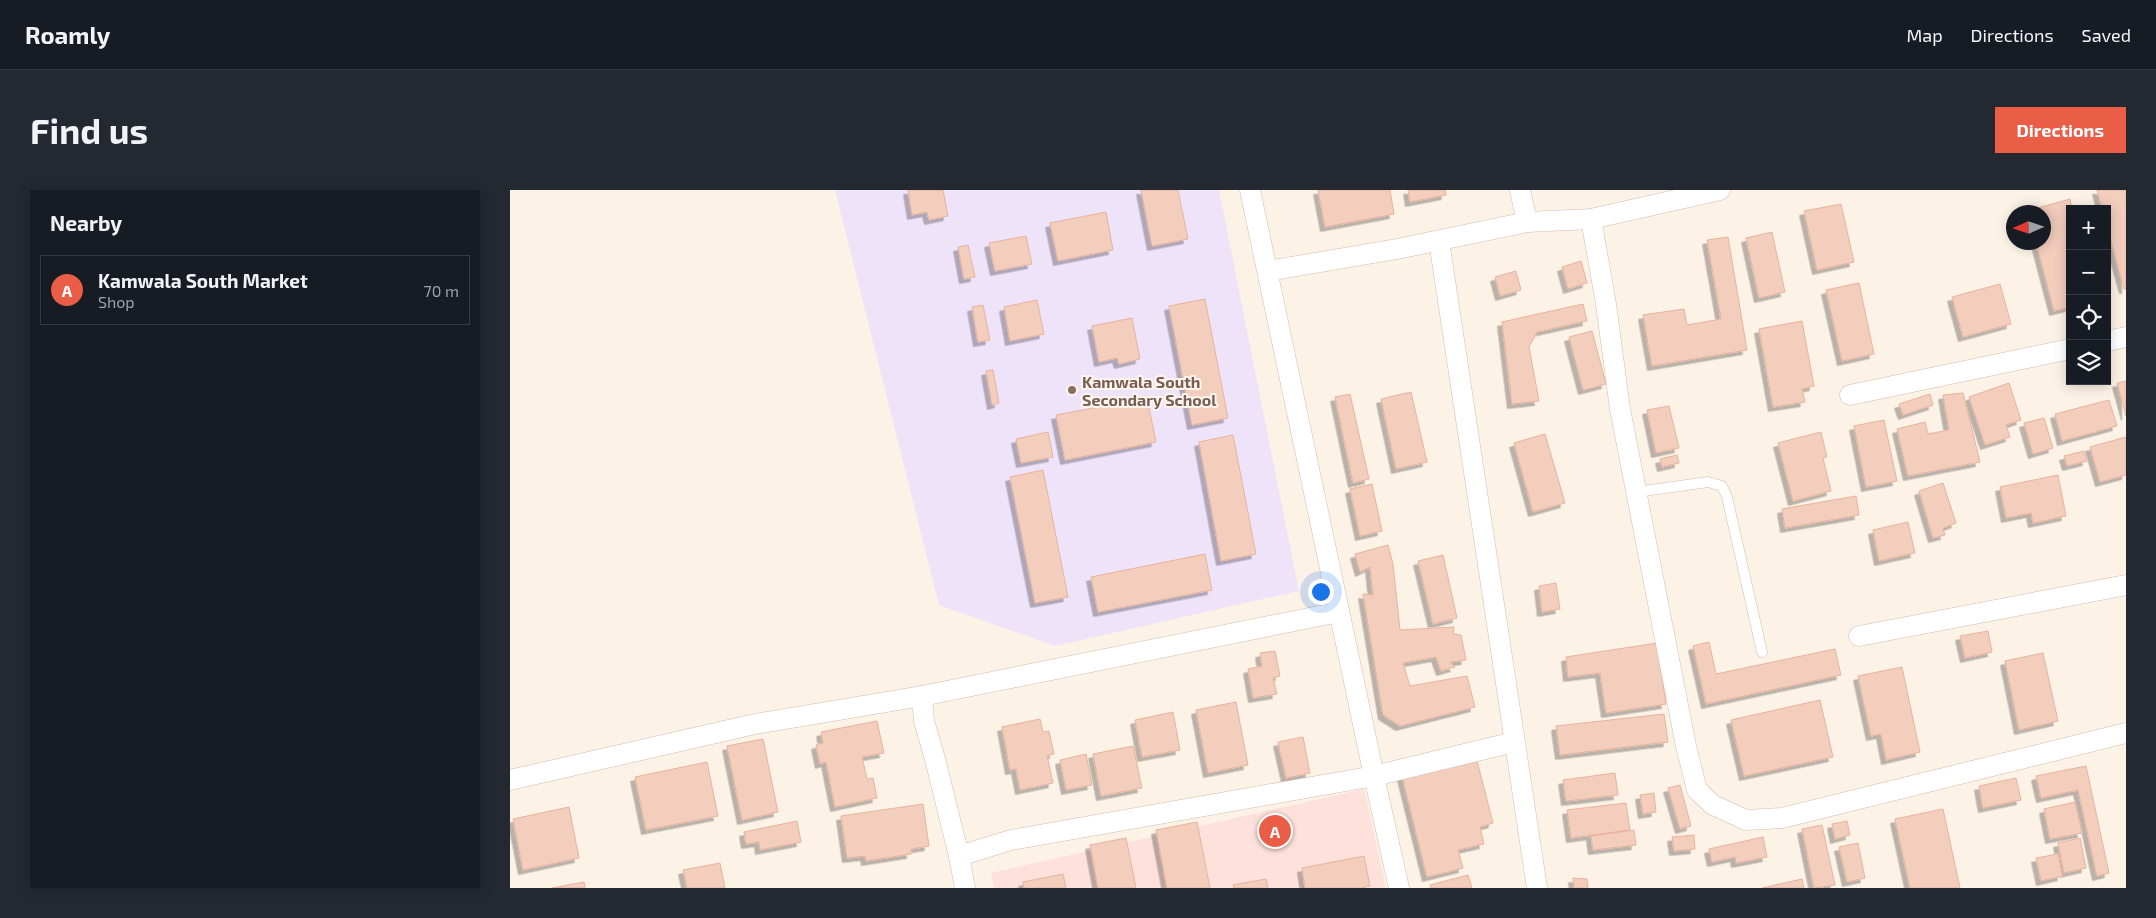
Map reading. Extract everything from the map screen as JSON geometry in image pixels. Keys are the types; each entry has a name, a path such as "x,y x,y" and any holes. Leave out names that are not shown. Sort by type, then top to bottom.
{"street":[{"path":"1250,190 1399,888"},
{"path":"1520,190 1527,222"},
{"path":"1268,270 1439,241 1527,222 1591,219 1720,190"},
{"path":"1591,219 1606,304 1620,409 1697,790 1713,805 1746,820 1782,818 2126,733"},
{"path":"1439,241 1536,888"},
{"path":"2111,340 2126,337"},
{"path":"1850,395 2066,350"},
{"path":"1859,636 2126,585"},
{"path":"510,780 755,724 922,696 1339,612"},
{"path":"922,696 924,721 959,856 965,888"},
{"path":"959,856 1011,840 1374,776 1514,742"}],"lane":[{"path":"1637,492 1708,482 1722,486 1727,497 1762,652"}],"shaded area":[{"name":"Kamwala South Secondary School","path":"835,190 1219,190 1299,591 1055,646 939,605"},
{"path":"1364,789 1386,888 994,888 991,873"}],"building":[{"path":"908,190 943,190 948,216 929,220 927,212 912,215"},
{"path":"1141,190 1178,190 1188,239 1152,246"},
{"path":"1318,190 1390,190 1394,214 1325,227"},
{"path":"1408,190 1445,190 1446,195 1410,202"},
{"path":"2097,190 2126,190 2126,289 2124,289 2111,242 2111,205 2101,205"},
{"path":"2070,199 2071,205 2066,205 2066,308 2054,311 2038,250 2051,250 2051,205 2048,205"},
{"path":"1841,204 1854,262 1817,270 1804,211"},
{"path":"1106,212 1113,250 1058,261 1050,223"},
{"path":"1772,232 1785,292 1759,298 1746,238"},
{"path":"1026,236 1032,264 995,271 989,243"},
{"path":"1728,237 1747,350 1652,366 1643,315 1684,309 1687,325 1721,319 1707,240"},
{"path":"968,245 975,277 964,279 958,247"},
{"path":"1581,261 1587,283 1568,289 1562,267"},
{"path":"1516,271 1521,290 1500,296 1495,277"},
{"path":"1859,283 1874,354 1842,361 1826,290"},
{"path":"2000,284 2011,324 1963,337 1952,297"},
{"path":"1205,299 1228,418 1192,425 1169,306"},
{"path":"1037,300 1044,334 1010,341 1004,307"},
{"path":"1583,304 1587,321 1537,332 1529,347 1539,401 1512,404 1502,322"},
{"path":"983,305 990,340 978,342 972,307"},
{"path":"1132,318 1140,359 1119,364 1117,358 1099,362 1092,326"},
{"path":"1802,321 1814,386 1802,389 1805,402 1773,407 1759,329"},
{"path":"1592,331 1606,384 1583,390 1569,337"},
{"path":"993,370 999,403 992,405 986,371"},
{"path":"2126,381 2126,416 2117,383"},
{"path":"2009,383 2021,420 2006,425 2010,437 1985,445 1969,397"},
{"path":"1411,392 1427,462 1396,469 1381,399"},
{"path":"1963,393 1980,462 1908,476 1897,429 1925,422 1928,434 1949,430 1943,395"},
{"path":"1350,394 1369,479 1353,483 1335,397"},
{"path":"1930,394 1933,405 1903,415 1899,404"},
{"path":"1147,398 1156,442 1065,460 1056,415"},
{"path":"2109,400 2117,426 2062,441 2055,414"},
{"path":"1669,406 1679,448 1656,453 1647,410"},
{"path":"2044,418 2053,448 2033,454 2024,423"},
{"path":"1884,420 1897,481 1866,487 1854,426"},
{"path":"1048,432 1053,457 1021,463 1016,439"},
{"path":"1821,432 1827,457 1823,458 1831,491 1793,501 1778,443"},
{"path":"1545,434 1565,503 1533,512 1514,443"},
{"path":"1233,435 1256,554 1221,561 1199,442"},
{"path":"2126,437 2126,475 2100,482 2090,447"},
{"path":"2084,451 2087,461 2067,466 2064,456"},
{"path":"1677,455 1679,463 1662,467 1660,459"},
{"path":"1043,470 1068,597 1035,603 1010,477"},
{"path":"2058,475 2066,516 2033,523 2031,513 2006,518 2000,487"},
{"path":"1943,483 1956,523 1943,528 1945,535 1933,538 1919,491"},
{"path":"1372,484 1382,531 1360,536 1350,489"},
{"path":"1856,496 1859,515 1785,528 1782,509"},
{"path":"1908,522 1915,553 1879,561 1873,530"},
{"path":"1388,545 1393,564 1400,630 1454,627 1453,634 1461,635 1466,660 1450,662 1455,667 1441,671 1436,657 1403,663 1410,686 1467,676 1475,707 1400,726 1383,715 1363,594 1373,595 1370,567 1360,572 1355,554"},
{"path":"1205,554 1212,590 1098,612 1091,577"},
{"path":"1443,555 1457,618 1433,624 1418,561"},
{"path":"1556,583 1560,609 1542,612 1539,586"},
{"path":"1988,631 1992,652 1965,658 1960,636"},
{"path":"1709,642 1716,674 1835,649 1841,675 1706,704 1693,646"},
{"path":"1657,643 1666,704 1606,713 1600,673 1568,677 1566,657"},
{"path":"1275,651 1280,676 1273,678 1277,694 1253,698 1248,669 1262,666 1260,653"},
{"path":"2043,653 2058,721 2019,730 2005,661"},
{"path":"1902,667 1920,752 1886,760 1881,734 1871,736 1858,676"},
{"path":"1820,700 1833,757 1744,776 1731,720"},
{"path":"1236,702 1248,765 1208,773 1196,710"},
{"path":"1173,712 1180,750 1142,757 1135,720"},
{"path":"1664,714 1668,742 1560,755 1556,726"},
{"path":"1040,719 1043,732 1049,731 1054,754 1047,756 1053,783 1020,790 1016,769 1010,770 1002,727"},
{"path":"877,721 884,753 862,757 867,779 873,778 877,798 835,807 826,762 820,764 816,745 823,743 821,732"},
{"path":"1303,737 1310,773 1286,778 1278,742"},
{"path":"763,739 778,812 742,820 727,746"},
{"path":"1133,746 1142,788 1101,796 1093,754"},
{"path":"1086,754 1092,785 1066,790 1060,760"},
{"path":"1476,757 1493,823 1480,827 1484,844 1458,850 1463,868 1427,877 1402,776"},
{"path":"707,762 718,816 646,830 635,777"},
{"path":"2086,766 2109,873 2097,876 2078,790 2041,798 2036,776"},
{"path":"1615,773 1618,795 1566,801 1563,780"},
{"path":"2016,778 2021,800 1983,808 1979,786"},
{"path":"1680,785 1691,826 1680,829 1668,788"},
{"path":"1654,793 1656,812 1643,814 1640,795"},
{"path":"2075,802 2082,833 2050,839 2044,809"},
{"path":"1626,803 1630,830 1571,838 1567,810"},
{"path":"923,804 929,846 911,849 911,854 866,861 865,856 847,858 841,816"},
{"path":"569,807 579,858 523,870 513,819"},
{"path":"1943,809 1960,888 1910,888 1895,819"},
{"path":"797,821 801,842 760,850 759,842 746,844 744,832"},
{"path":"1847,821 1850,835 1835,839 1832,824"},
{"path":"1197,822 1210,888 1167,888 1156,830"},
{"path":"1822,825 1835,885 1814,888 1802,829"},
{"path":"1634,830 1636,845 1593,850 1591,836"},
{"path":"1694,835 1695,849 1674,851 1672,837"},
{"path":"1763,837 1767,857 1736,863 1735,857 1712,862 1709,849"},
{"path":"1126,838 1136,888 1098,888 1090,845"},
{"path":"2080,838 2086,868 2064,873 2058,843"},
{"path":"1858,843 1865,878 1847,882 1839,847"},
{"path":"2058,854 2062,876 2041,881 2036,858"},
{"path":"1364,856 1370,886 1361,888 1305,888 1302,868"},
{"path":"720,863 725,888 687,888 683,870"},
{"path":"1063,874 1066,888 1024,888 1023,882"},
{"path":"1468,875 1472,888 1431,888 1430,885"},
{"path":"1573,878 1587,879 1588,888 1574,888"},
{"path":"1266,879 1268,888 1234,888 1233,885"},
{"path":"1802,879 1804,888 1762,888"},
{"path":"584,882 585,888 552,888"}],"place":[{"name":"Kamwala South Secondary School","path":"1072,390"},
{"name":"Kamwala South Market","path":"1275,831"}]}
